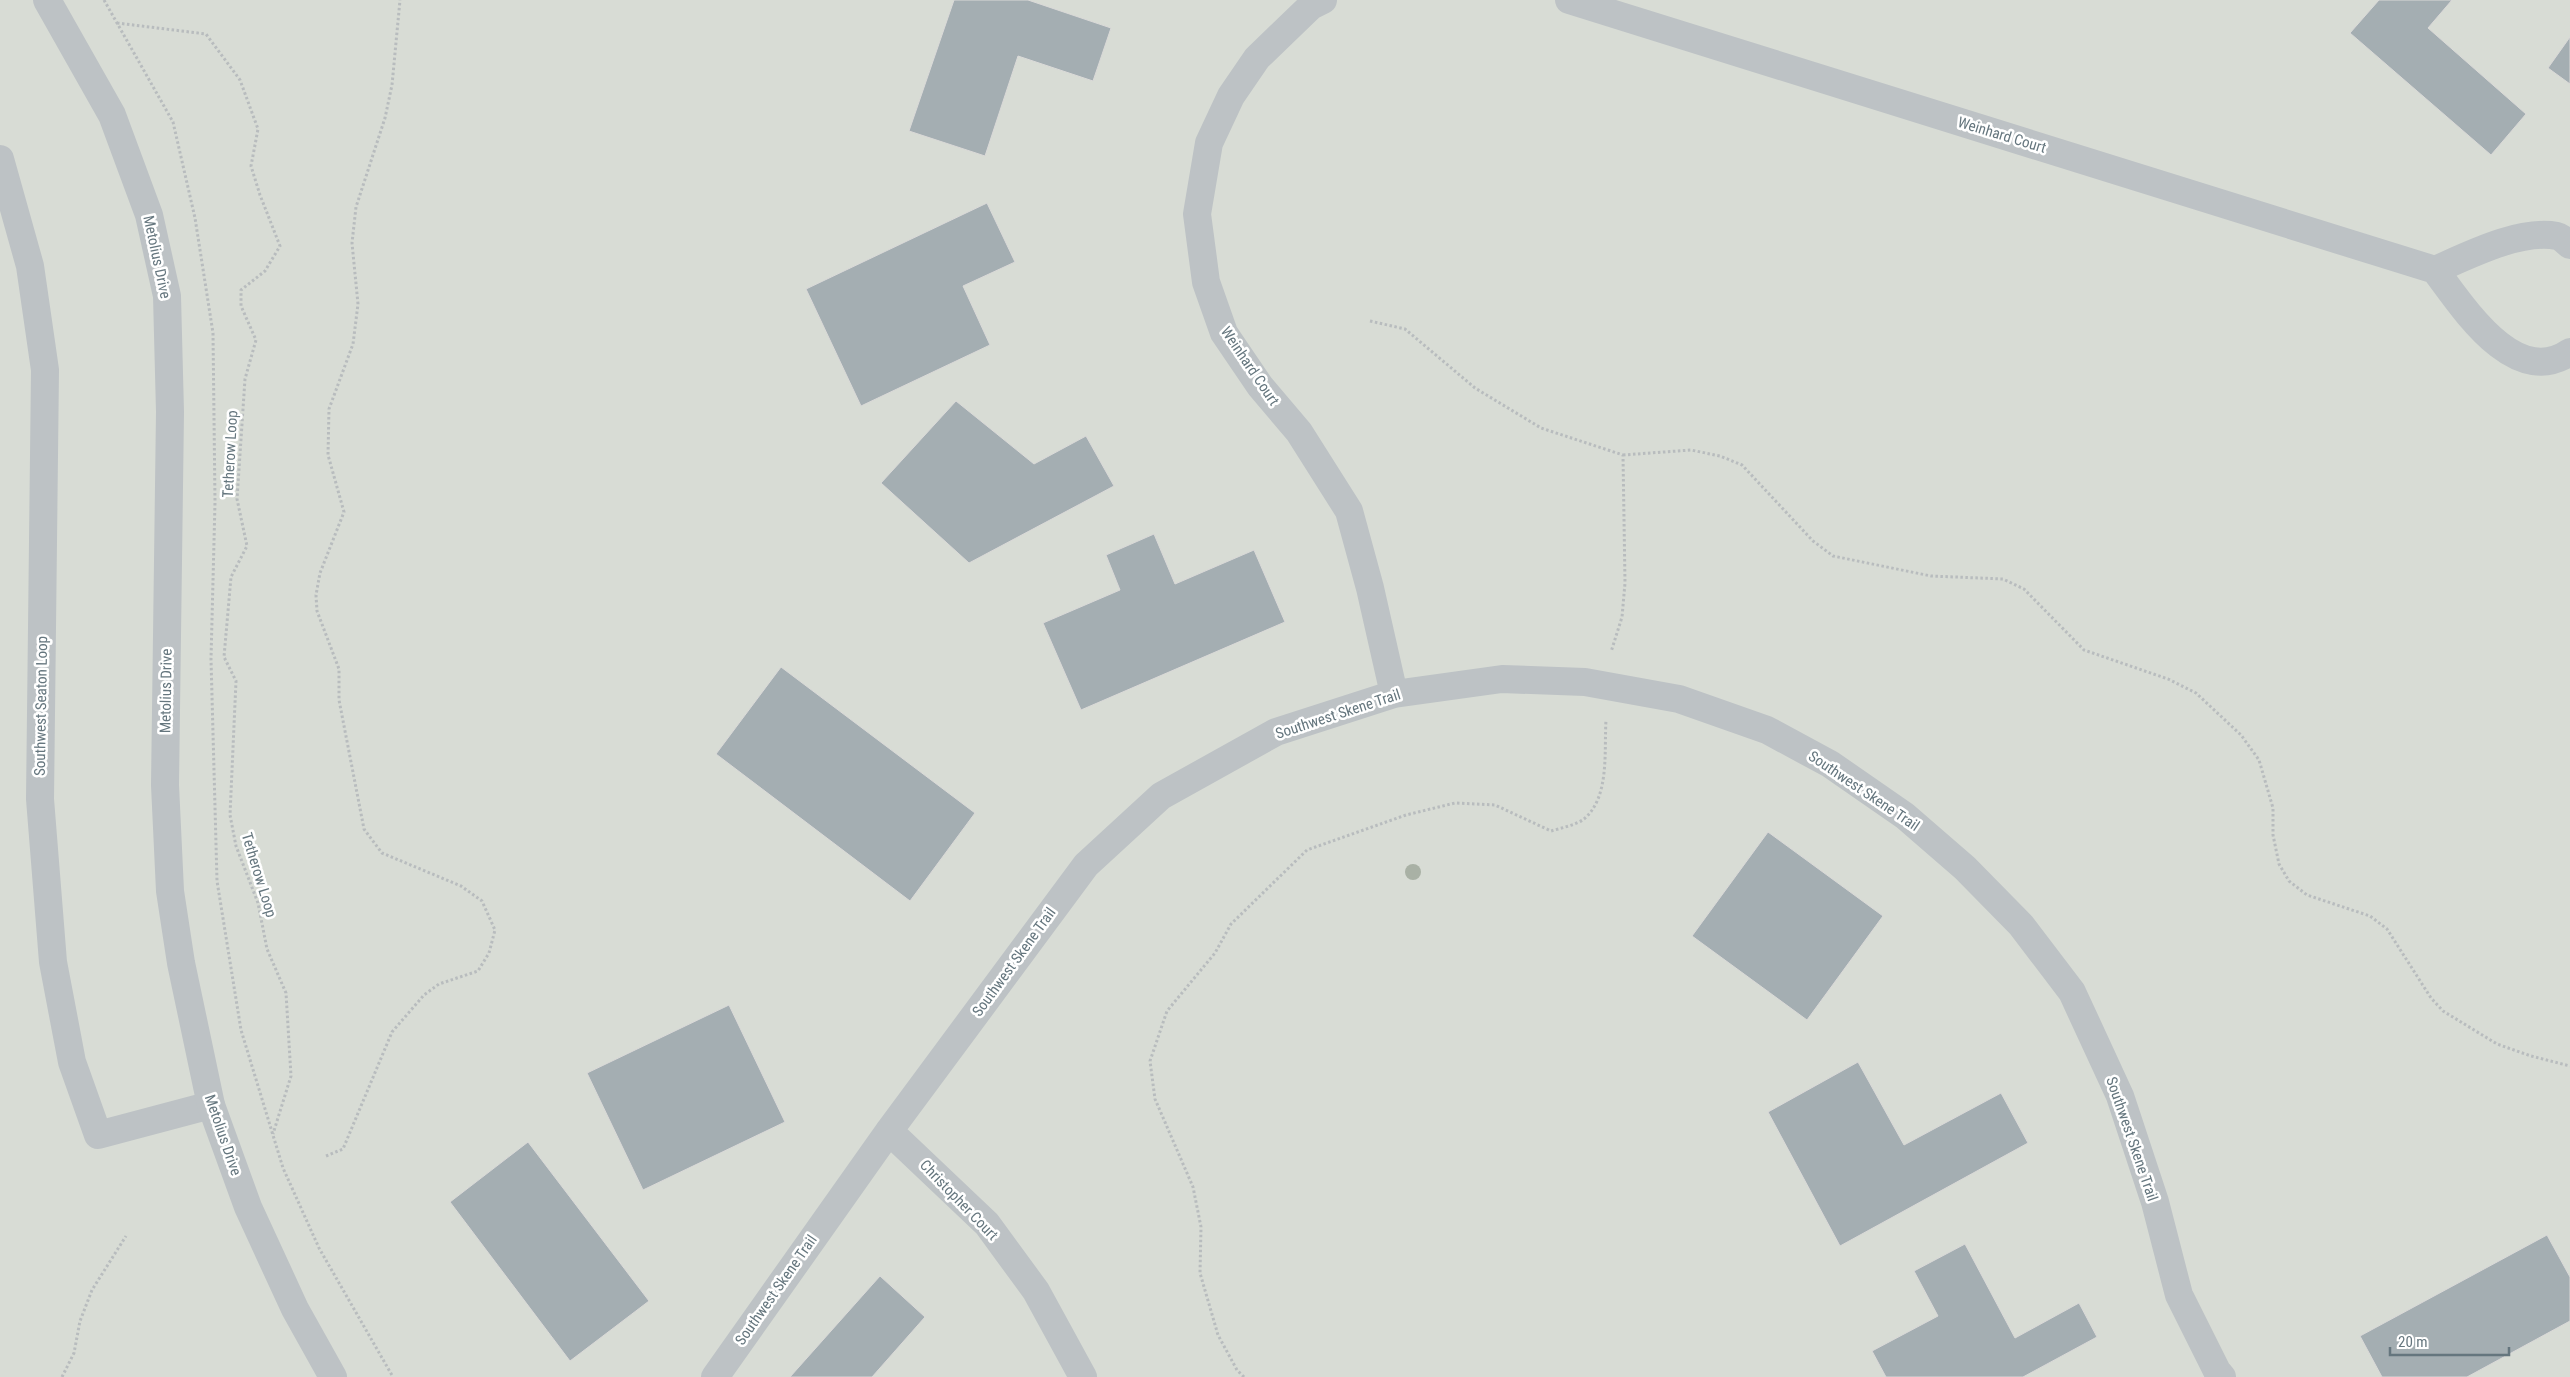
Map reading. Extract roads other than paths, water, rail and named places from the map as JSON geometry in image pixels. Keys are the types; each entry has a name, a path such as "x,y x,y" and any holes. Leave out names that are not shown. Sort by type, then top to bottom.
{"street":[{"name":"Metolius Drive","path":"47,0 112,115 149,215 167,296 170,412 165,785 170,891 181,963 211,1105 248,1207 295,1309 333,1377"},
{"name":"Weinhard Court","path":"1323,0 1311,6 1257,58 1231,96 1209,143 1197,214 1206,282 1224,333 1260,386 1299,432 1349,511 1370,588 1394,694"},
{"name":"Weinhard Court","path":"1569,0 2435,270"},
{"name":"Southwest Seaton Loop","path":"0,159 30,266 45,370 40,799 53,962 72,1062 98,1135 211,1105"},
{"path":"2570,244 2559,236 2526,236 2479,251 2435,270 2470,316 2498,345 2531,362 2563,357 2570,352"},
{"name":"Southwest Skene Trail","path":"715,1377 889,1131 1086,865 1161,796 1276,732 1394,694 1502,680 1585,682 1679,699 1767,730 1830,764 1905,816 1965,868 2021,925 2072,992 2120,1096 2155,1202 2179,1294 2217,1371 2222,1377"},
{"name":"Christopher Court","path":"889,1131 987,1224 1036,1291 1083,1377"}]}
